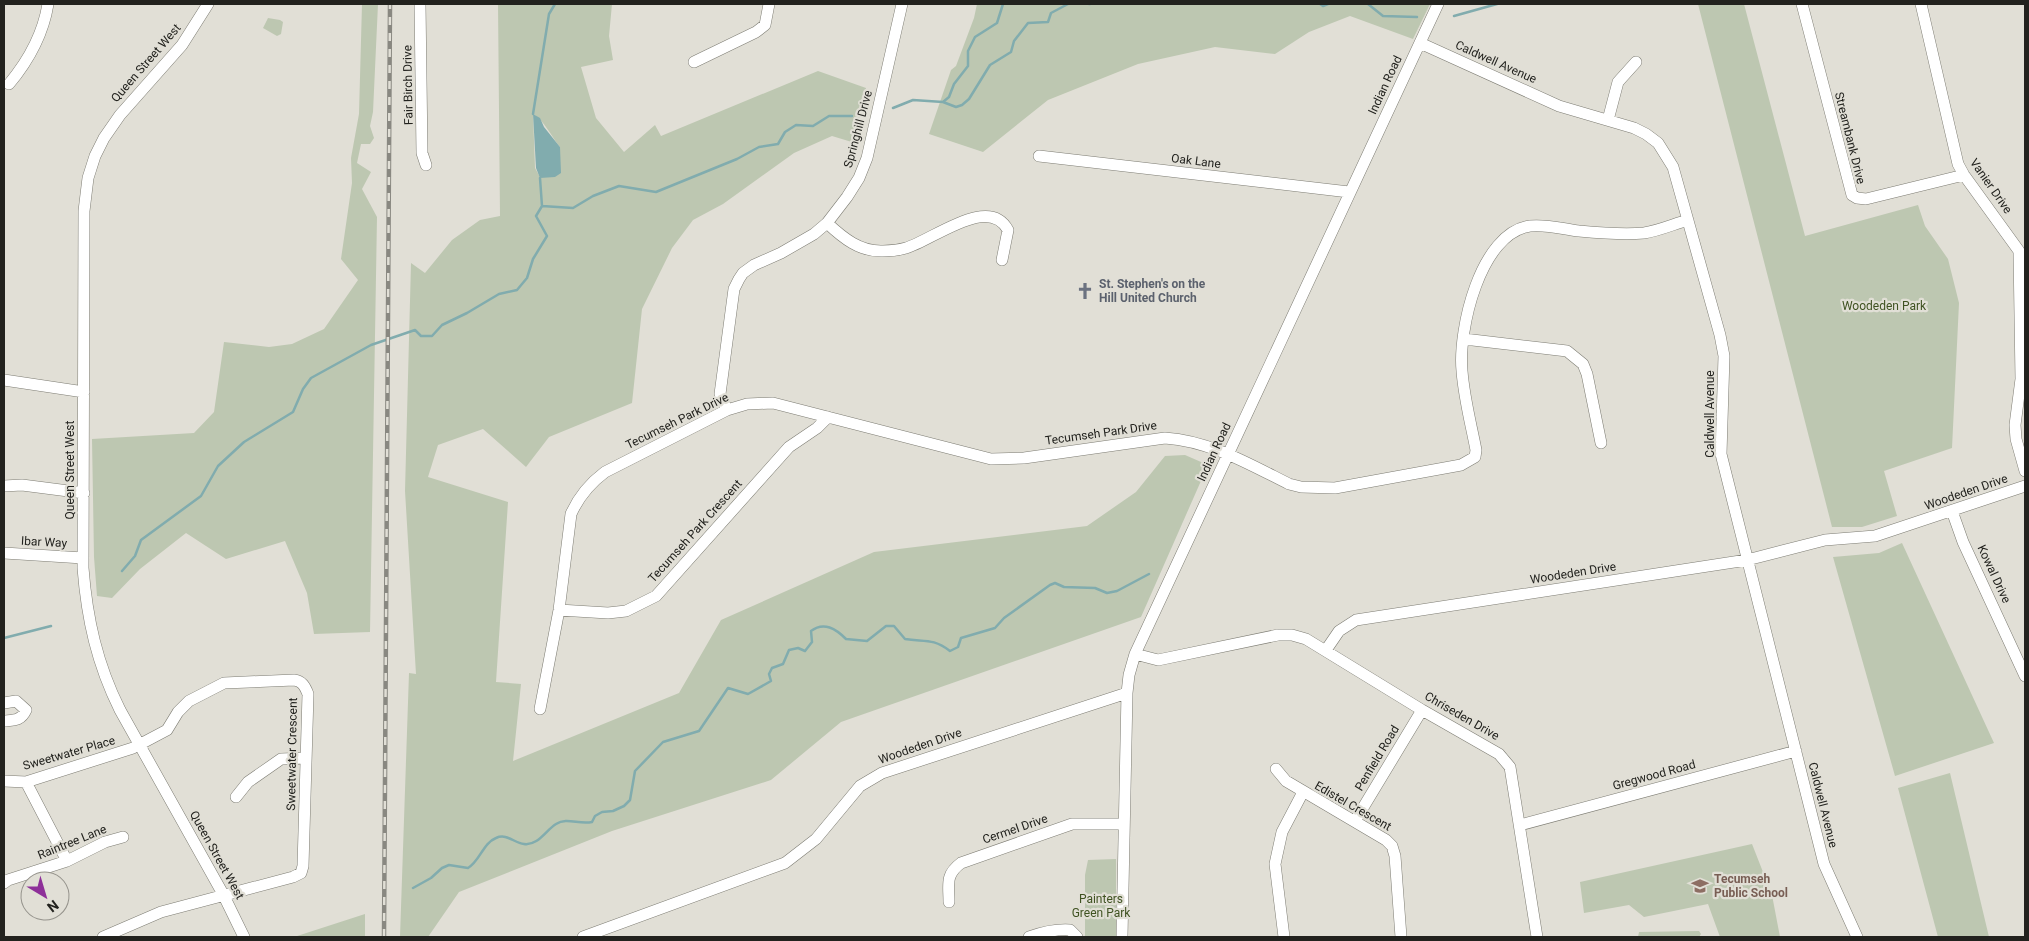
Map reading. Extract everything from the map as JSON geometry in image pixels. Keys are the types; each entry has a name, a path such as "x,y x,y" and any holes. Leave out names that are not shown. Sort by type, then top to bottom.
{"street":[{"path":"8,84 27,60 42,32 48,4"},
{"name":"Queen Street West","path":"208,4 178,50 114,122 100,146 92,166 86,191 84,212 83,558 88,618 97,656 112,694 223,894 244,937"},
{"name":"Fair Birch Drive","path":"420,4 422,153 426,165"},
{"path":"694,62 756,32 765,25 769,4"},
{"name":"Springhill Drive","path":"727,410 720,394 734,289 743,273 754,265 781,253 814,234 827,223 848,197 859,178 867,158 902,4"},
{"name":"Indian Road","path":"1122,937 1127,693 1129,675 1135,654 1438,4"},
{"name":"Streambank Drive","path":"1802,4 1852,195 1866,200 1964,175"},
{"name":"Vanier Drive","path":"1921,4 1957,158 1964,175 2020,251 2021,379 2015,426 2016,438 2025,472"},
{"name":"Caldwell Avenue","path":"1420,43 1559,106 1634,128 1658,143 1673,166 1720,335 1724,356 1721,454 1824,864 1856,937"},
{"path":"1608,120 1618,82 1636,62"},
{"name":"Oak Lane","path":"1039,156 1349,192"},
{"path":"827,223 845,240 873,250 884,251 907,247 965,220 977,217 997,217 1004,222 1008,230 1002,260"},
{"name":"Tecumseh Park Drive","path":"540,709 558,610 571,514 577,501 588,485 605,472 727,410 747,404 773,403 991,459 1024,458 1165,438 1188,440 1228,454 1289,484 1301,487 1335,488 1461,465 1475,457 1476,450 1462,370 1464,339 1469,309 1490,255 1500,241 1528,226 1616,234 1646,233 1688,220"},
{"path":"1464,339 1560,349 1576,356 1583,364 1587,374 1601,443"},
{"path":"4,380 84,392"},
{"name":"Tecumseh Park Crescent","path":"558,610 608,613 626,610 656,596 789,446 818,428 828,417"},
{"path":"4,486 22,485 84,493"},
{"name":"Woodeden Drive","path":"1326,650 1339,631 1356,620 1748,560 1825,540 1875,536 2025,486"},
{"name":"Kowal Drive","path":"1952,511 1963,542 2025,676"},
{"name":"Ibar Way","path":"4,553 83,558"},
{"path":"1135,654 1158,660 1278,635 1306,639 1326,650"},
{"name":"Chriseden Drive","path":"1326,650 1506,760 1510,767 1537,937"},
{"name":"Sweetwater Crescent","path":"140,745 167,730 178,712 189,701 224,683 299,680 305,686 308,694 303,866 301,873 293,877 223,894"},
{"name":"Woodeden Drive","path":"583,937 784,863 816,839 860,786 882,773 1127,693"},
{"path":"4,703 16,701 26,710 23,716 18,719 4,722"},
{"name":"Penfield Road","path":"1355,821 1422,710"},
{"name":"Sweetwater Place","path":"4,781 26,782 140,745"},
{"name":"Gregwood Road","path":"1520,825 1796,751"},
{"path":"236,797 248,782 281,759 306,758"},
{"name":"Edistel Crescent","path":"1276,769 1286,781 1386,840 1392,846 1395,856 1401,937"},
{"path":"26,782 67,862"},
{"path":"1284,937 1275,864 1282,832 1303,792"},
{"name":"Cermel Drive","path":"949,902 949,878 952,870 961,862 1072,824 1124,824"},
{"name":"Raintree Lane","path":"4,884 8,880 67,862 105,842 123,838"},
{"path":"103,937 161,912 223,894"},
{"path":"1029,937 1046,931 1070,930 1077,937"}],"green space":[{"path":"362,4 378,4 373,112 370,126 374,138 370,144 361,144 357,163 371,172 362,189 377,217 370,632 314,634 307,593 285,541 226,559 186,533 140,569 112,598 97,596 94,557 92,439 194,433 214,412 224,342 269,347 292,344 324,329 358,280 341,259 352,183 351,158 359,114"},
{"path":"498,4 612,4 609,36 613,60 581,67 596,118 624,152 655,125 661,136 818,71 866,88 855,143 832,136 794,153 723,204 693,220 672,248 642,309 632,403 549,437 526,467 483,429 438,445 428,477 508,502 496,682 521,684 513,761 679,693 721,620 874,552 1087,526 1136,492 1165,456 1185,455 1208,465 1141,617 841,722 771,780 612,831 459,892 428,937 400,937 409,673 416,674 405,491 411,263 425,273 452,240 480,220 500,216","holes":["533,114 560,147 555,177 540,177 535,168"]},
{"path":"977,4 1430,4 1413,39 1350,16 1309,32 1275,54 1215,47 1138,64 1048,100 983,152 929,134 951,70 956,66 974,18"},
{"name":"Woodeden Park","path":"1698,4 1744,4 1805,236 1918,205 1925,226 1948,259 1959,303 1952,448 1884,471 1897,516 1862,527 1832,527"},
{"path":"268,18 283,22 281,34 277,36 263,28"},
{"path":"1902,543 1994,743 1895,776 1833,557 1879,553"},
{"path":"1950,773 1989,937 1938,937 1898,788"},
{"name":"Tecumseh Public School","path":"1752,844 1772,895 1780,937 1720,937 1708,904 1644,917 1629,905 1584,913 1580,882"},
{"name":"Painters Green Park","path":"1116,859 1116,937 1085,937 1085,875 1088,860"},
{"path":"365,914 365,937 294,937"},
{"path":"1699,931 1701,934 1699,937 1638,937 1639,932"}],"water":[{"path":"533,114 540,118 544,127 560,147 561,173 555,177 540,178 536,168"}],"waterway":[{"path":"533,114 549,14 555,4"},
{"path":"893,108 913,100 943,102 949,97 954,84 968,66 968,51 975,37 997,23 1003,4"},
{"path":"943,102 956,107 962,105 969,99 990,65 1011,52 1014,41 1028,23 1048,22 1051,13 1068,4"},
{"path":"1320,4 1323,6 1328,4"},
{"path":"1368,4 1383,16 1417,17"},
{"path":"1454,16 1497,4"},
{"path":"122,571 135,556 141,540 201,496 218,466 244,442 293,412 303,389 311,378 371,345 415,330 421,336 432,336 442,325 499,294 517,290 527,278 533,259 547,236 536,216 542,206 573,208 593,196 619,186 656,192 737,159 759,147 778,144 785,132 796,125 813,126 829,116 852,116"},
{"path":"540,178 542,206"},
{"path":"413,888 449,865 468,868 476,861 488,844 496,838 507,837 524,844 534,843 560,822 592,822 595,816 602,812 613,811 624,806 630,800 635,771 663,742 699,731 728,688 748,694 771,681 769,674 772,668 783,664 789,650 798,648 805,651 812,642 811,631 816,628 825,626 838,632 846,639 867,641 886,626 894,626 905,639 934,642 950,651 958,647 961,638 995,628 1004,618 1055,583 1064,587 1095,588 1107,593 1117,591 1149,574"},
{"path":"4,638 51,626"}],"railway":[{"path":"384,937 390,4"}],"place":[{"name":"St. Stephen's on the Hill United Church","path":"1085,291"},
{"name":"Tecumseh Public School","path":"1700,886"}]}
